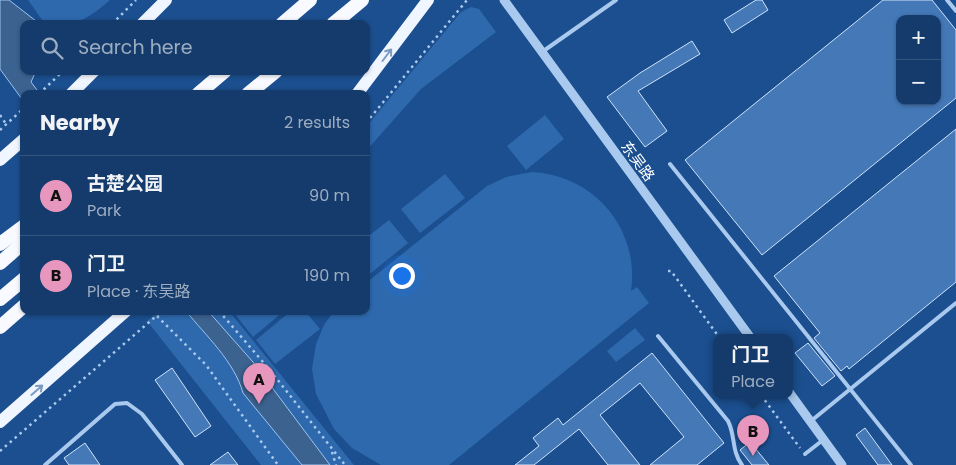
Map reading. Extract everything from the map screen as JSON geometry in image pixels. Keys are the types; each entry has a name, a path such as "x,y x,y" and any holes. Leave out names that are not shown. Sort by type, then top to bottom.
{"highway":[{"path":"287,20 310,0"},
{"path":"337,20 362,0"},
{"path":"203,90 220,75"},
{"path":"253,90 271,75"},
{"path":"265,90 280,75"},
{"path":"0,244 20,229"},
{"path":"0,263 20,246"},
{"path":"0,299 20,282"},
{"path":"0,327 20,310"}],"main road":[{"path":"146,20 166,0"},
{"path":"360,90 428,0"},
{"path":"75,90 90,75"},
{"path":"0,160 20,142"},
{"path":"0,422 121,315"}],"street":[{"name":"东吴路","path":"505,0 748,334"},
{"path":"793,397 842,465"}],"lane":[{"path":"542,52 616,0"},
{"path":"947,0 956,11"},
{"path":"670,164 911,465"},
{"path":"811,421 956,303"},
{"path":"658,336 728,421 732,429 734,451 742,465"},
{"path":"44,465 115,404 127,403 142,414 182,465"},
{"path":"805,454 824,440"}],"path":[{"path":"116,20 136,0"},
{"path":"370,118 467,0"},
{"path":"43,90 59,75"},
{"path":"0,130 20,112"},
{"path":"0,114 7,124"},
{"path":"668,270 671,271 717,334"},
{"path":"222,315 269,369 332,452 345,465"},
{"path":"0,451 157,316 206,365 278,465"},
{"path":"765,399 805,454"},
{"path":"332,452 336,465"}],"shaded area":[{"path":"0,0 9,0 35,20 20,20 20,75 34,75 31,82 37,90 20,90 20,96 0,69"},
{"path":"28,0 110,0 94,13 80,20 42,20"},
{"path":"471,7 479,9 496,32 421,89 370,146 370,122 461,12"},
{"path":"545,115 564,139 526,170 507,146"},
{"path":"532,172 554,175 575,183 593,195 608,209 620,227 628,247 632,268 631,291 637,287 649,303 449,465 381,465 352,448 334,429 316,394 312,369 316,344 324,325 331,315 370,315 370,280 487,186 506,177"},
{"path":"445,174 465,198 420,233 401,209"},
{"path":"389,220 408,243 370,274 370,235"},
{"path":"154,315 232,315 354,465 261,465 147,321"},
{"path":"189,315 212,315 253,362 330,465 302,465 243,393 233,370"},
{"path":"236,315 279,315 253,337"},
{"path":"286,315 308,315 320,329 275,364 256,340"},
{"path":"635,328 645,340 616,362 607,351"}],"building":[{"path":"756,0 762,0 768,10 732,33 724,20"},
{"path":"883,0 932,0 956,30 956,98 762,255 685,160"},
{"path":"692,41 700,54 638,91 667,131 645,147 607,97 640,73"},
{"path":"956,129 956,282 849,369 847,366 841,371 814,338 820,333 774,276"},
{"path":"808,343 835,376 822,386 795,353"},
{"path":"652,353 724,443 697,465 650,465 684,437 640,383 600,415 640,465 608,465 579,429 534,465 515,465 539,446 533,438 558,418 563,425"},
{"path":"172,368 211,426 195,437 155,380"},
{"path":"865,428 892,465 878,465 856,435"},
{"path":"750,442 769,465 752,465 740,450"},
{"path":"85,443 100,465 69,465 64,458"},
{"path":"228,452 238,465 210,465"}],"place":[{"name":"古楚公园","path":"259,404"},
{"name":"门卫","path":"753,456"}]}
